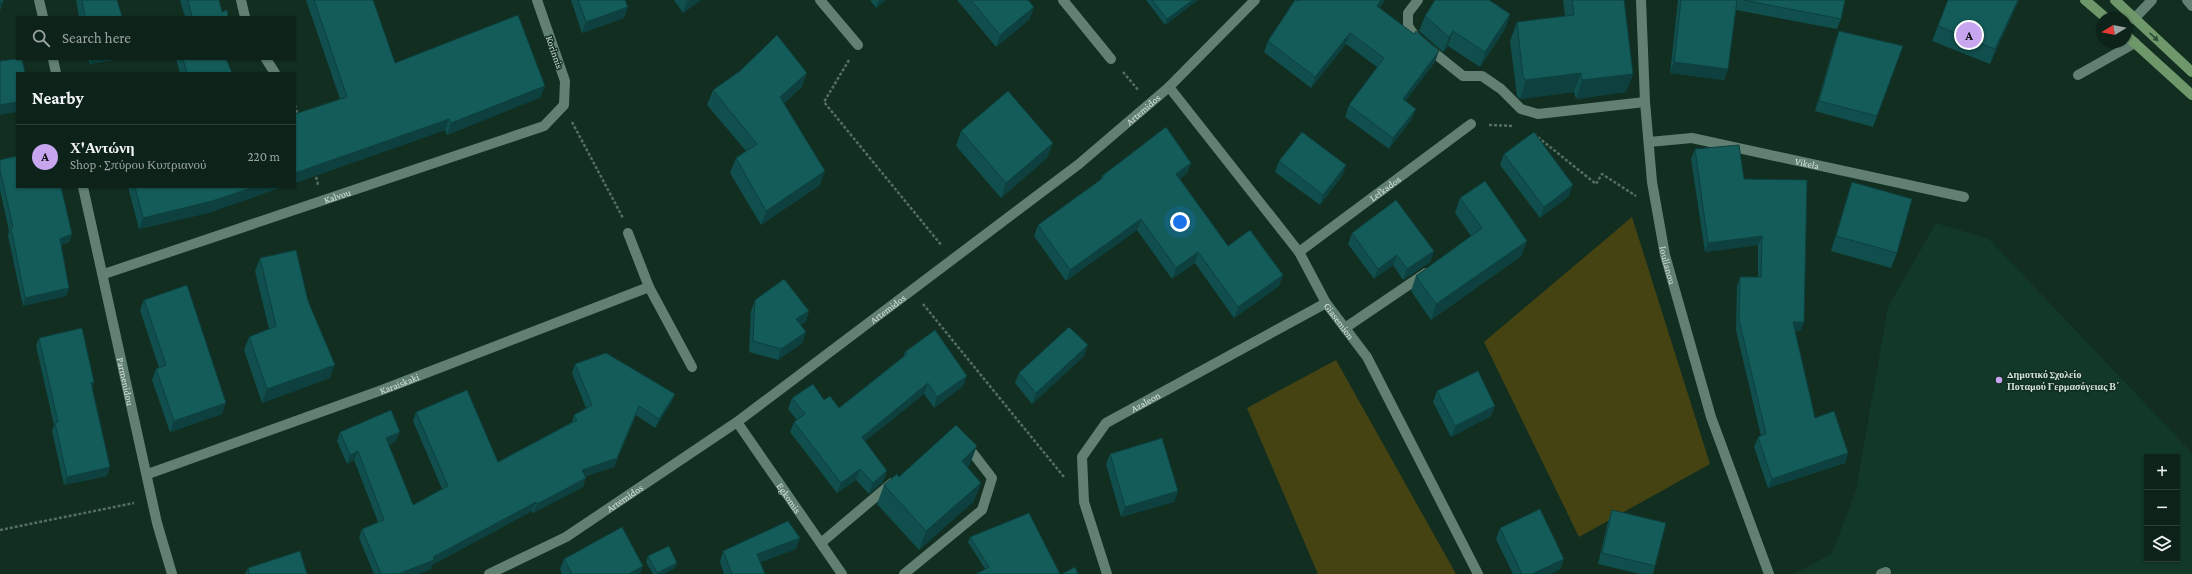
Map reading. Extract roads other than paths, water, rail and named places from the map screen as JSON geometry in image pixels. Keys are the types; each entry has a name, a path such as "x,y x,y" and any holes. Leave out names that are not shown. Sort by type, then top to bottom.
{"main road":[{"path":"2085,0 2099,12"},
{"path":"2115,0 2192,72"},
{"path":"2132,40 2192,95"}],"street":[{"path":"39,0 43,16"},
{"path":"241,0 245,16"},
{"name":"Korinnis","path":"537,0 565,81 564,105"},
{"path":"820,0 858,45"},
{"path":"1063,0 1111,59"},
{"name":"Artemidos","path":"489,574 566,538 737,422 1079,164 1169,87 1254,0"},
{"path":"1418,0 1408,13 1408,26 1417,39 1463,76 1482,76 1501,89 1520,108 1538,114 1645,102"},
{"name":"Ioulianou","path":"1641,0 1645,102 1650,142 1652,182 1664,255 1711,417 1750,520 1768,574"},
{"path":"2134,19 2152,0"},
{"path":"2187,0 2192,6"},
{"path":"2078,75 2135,43"},
{"path":"53,60 56,72"},
{"path":"267,60 274,72"},
{"name":"Giasemion","path":"1169,87 1299,252 1326,303 1367,357 1478,574"},
{"name":"Kalvou","path":"104,274 544,126 564,105"},
{"name":"Lefkados","path":"1299,252 1471,124"},
{"name":"Vikela","path":"1650,142 1692,138 1964,198"},
{"name":"Parmenidou","path":"83,188 104,274 148,474 152,499 172,574"},
{"path":"628,233 649,287 692,367"},
{"path":"1345,328 1435,266"},
{"name":"Karaiskaki","path":"148,474 382,390 649,287"},
{"name":"Azaleon","path":"1107,574 1084,502 1082,457 1106,423 1326,303"},
{"name":"Egkomis","path":"737,422 842,574"},
{"path":"904,574 982,510 992,478 960,436"},
{"path":"821,543 900,476"}],"place":[{"name":"Χ'Αντώνη","path":"1969,35"},
{"name":"Δημοτικό Σχολείο Ποταμού Γερμασόγειας Β΄","path":"1999,380"}]}
